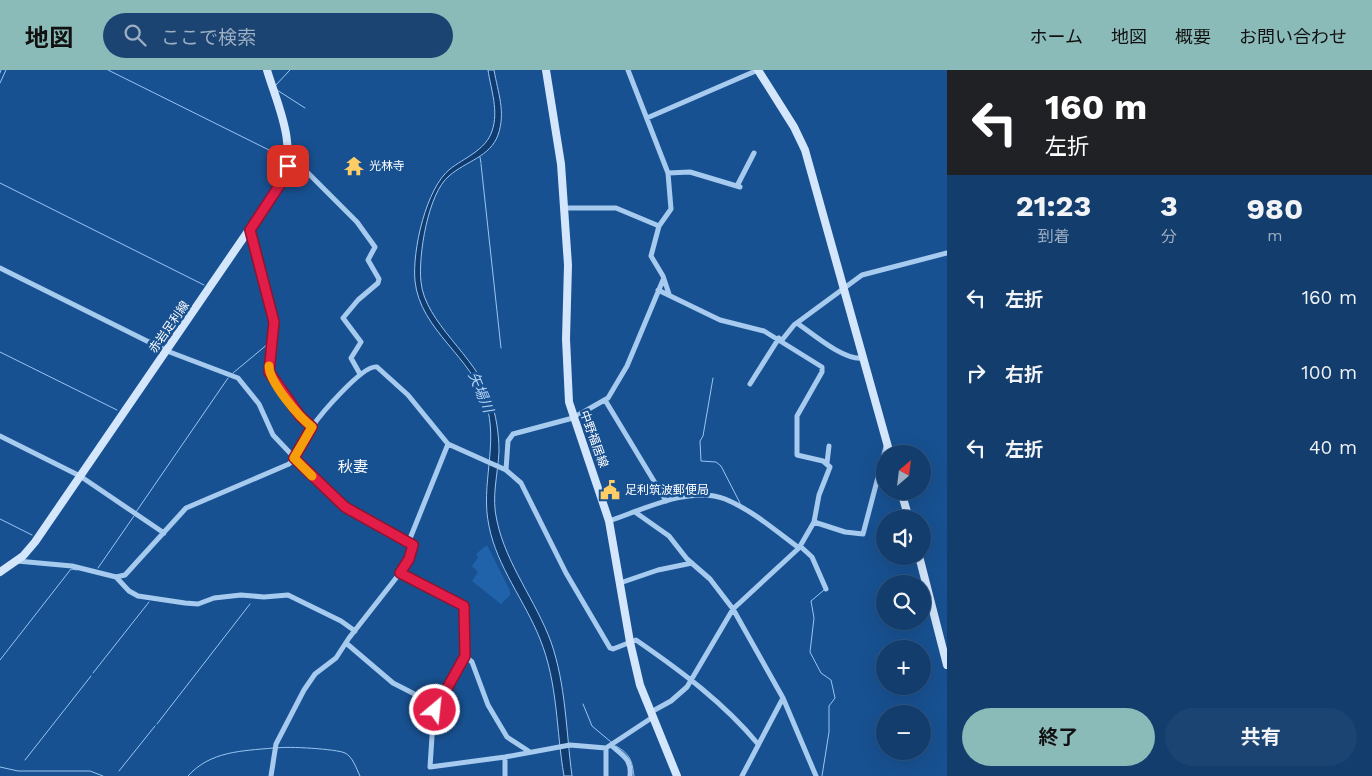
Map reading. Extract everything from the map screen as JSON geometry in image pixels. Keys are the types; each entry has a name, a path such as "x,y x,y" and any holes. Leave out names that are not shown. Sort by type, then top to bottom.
{"main road":[{"name":"赤岩足利線","path":"0,572 17,562 35,542 281,183 289,158 288,140 267,70"},
{"name":"中野福居線","path":"546,70 560,155 568,266 567,387 573,418 603,497 609,521 630,642 640,685 677,776"},
{"path":"758,70 794,127 804,150 845,288 887,443"},
{"path":"921,565 947,665"}],"street":[{"path":"628,70 668,173 671,209 659,226 651,256 669,294"},
{"path":"648,118 758,70"},
{"path":"668,173 690,172 738,186 754,153"},
{"path":"289,158 297,162 357,222 375,247 368,260 379,279 378,283 358,300 344,318 361,342 351,358 360,374"},
{"path":"564,208 616,208 659,226"},
{"path":"250,230 274,322 269,372 300,416 312,427"},
{"path":"750,384 780,339 797,324 867,273 947,253"},
{"path":"0,268 167,351 238,378 260,404 273,435 345,507 413,545 400,573 336,658 315,674 307,686 276,744 271,776"},
{"path":"506,470 508,441 513,434 573,418 605,400 614,390 627,366 663,280"},
{"path":"658,290 720,320 760,329 780,339 822,367 822,372 797,416 797,455 827,463"},
{"path":"797,324 854,360 863,358"},
{"path":"116,578 131,570 192,504 284,467 294,458 312,427 360,374 373,366 384,371 408,395 448,444 506,470 525,488 566,573 610,648 613,649 636,640 691,681 737,719 758,744"},
{"path":"605,400 666,501"},
{"path":"0,436 80,476 164,533"},
{"path":"814,522 845,532 863,534 887,443"},
{"path":"409,542 448,444"},
{"path":"606,776 609,747 671,701 691,681 733,609 800,547 814,522 819,495 830,467 827,463 829,446"},
{"path":"609,521 666,501 701,496 725,499 755,516 812,557 826,589"},
{"path":"636,512 669,536 692,563 710,579 733,609 783,698 816,776"},
{"path":"17,562 72,566 116,578 129,591 138,596 185,603 198,604 214,598 241,594 264,597 285,594 341,621 355,631"},
{"path":"620,583 658,570 692,563"},
{"path":"400,573 464,606 465,656 436,706 433,721 430,767 505,758 570,745 609,747 626,756 630,766 630,776"},
{"path":"346,643 394,683 436,706"},
{"path":"465,656 472,662 488,705 507,737 530,752"},
{"path":"742,776 783,698"},
{"path":"505,758 505,776"}],"shaded area":[{"path":"488,70 494,70 501,102 498,135 489,149 449,176 435,196 423,242 420,271 421,282 432,312 474,368 492,404 499,444 495,512 507,552 545,627 556,658 563,691 572,776 564,776 553,690 546,656 534,625 498,556 489,526 487,495 491,434 486,403 470,371 426,314 419,298 415,281 418,237 434,190 441,178 450,169 485,143 492,131 495,108"},
{"path":"487,545 510,591 510,595 501,604 472,581 478,572 472,566 478,558 476,554"}],"waterway":[{"path":"0,83 6,70"},
{"path":"108,70 283,157"},
{"path":"275,86 290,70"},
{"path":"277,90 305,108"},
{"path":"480,157 481,163"},
{"path":"481,164 501,348"},
{"path":"0,183 204,285"},
{"path":"233,373 269,343"},
{"path":"0,352 117,410"},
{"path":"136,512 228,378"},
{"path":"713,378 703,436 700,441 701,461 716,462 721,466 740,503"},
{"path":"98,568 134,516"},
{"path":"0,519 32,535"},
{"path":"0,660 71,569 77,570"},
{"path":"822,776 829,732 829,706 835,698 831,680 821,673 810,652 814,618 811,601 824,590"},
{"path":"93,673 149,602"},
{"path":"157,724 250,604"},
{"path":"25,760 91,676"},
{"path":"583,704 592,726 611,742"},
{"path":"119,771 155,726"},
{"path":"616,746 630,758 634,776"},
{"path":"188,776 206,761 216,757 238,752 273,748"},
{"path":"277,748 312,748 345,753 352,760 360,776"},
{"path":"0,767 18,771 90,771 103,776"}],"slow traffic":[{"path":"269,366 269,372 281,391 300,416 312,427 294,458 312,476"}],"place":[{"name":"光林寺","path":"354,166"},
{"name":"足利筑波郵便局","path":"610,490"}],"district":[{"name":"秋妻","path":"353,467"}],"route":[{"path":"288,166 281,183 250,230 253,234 274,322 269,372 300,416 312,427 294,458 327,492 345,507 413,545 409,559 400,573 464,606 466,653 464,660 435,710"}],"water label":[{"name":"矢場川","path":"481,392"}]}
